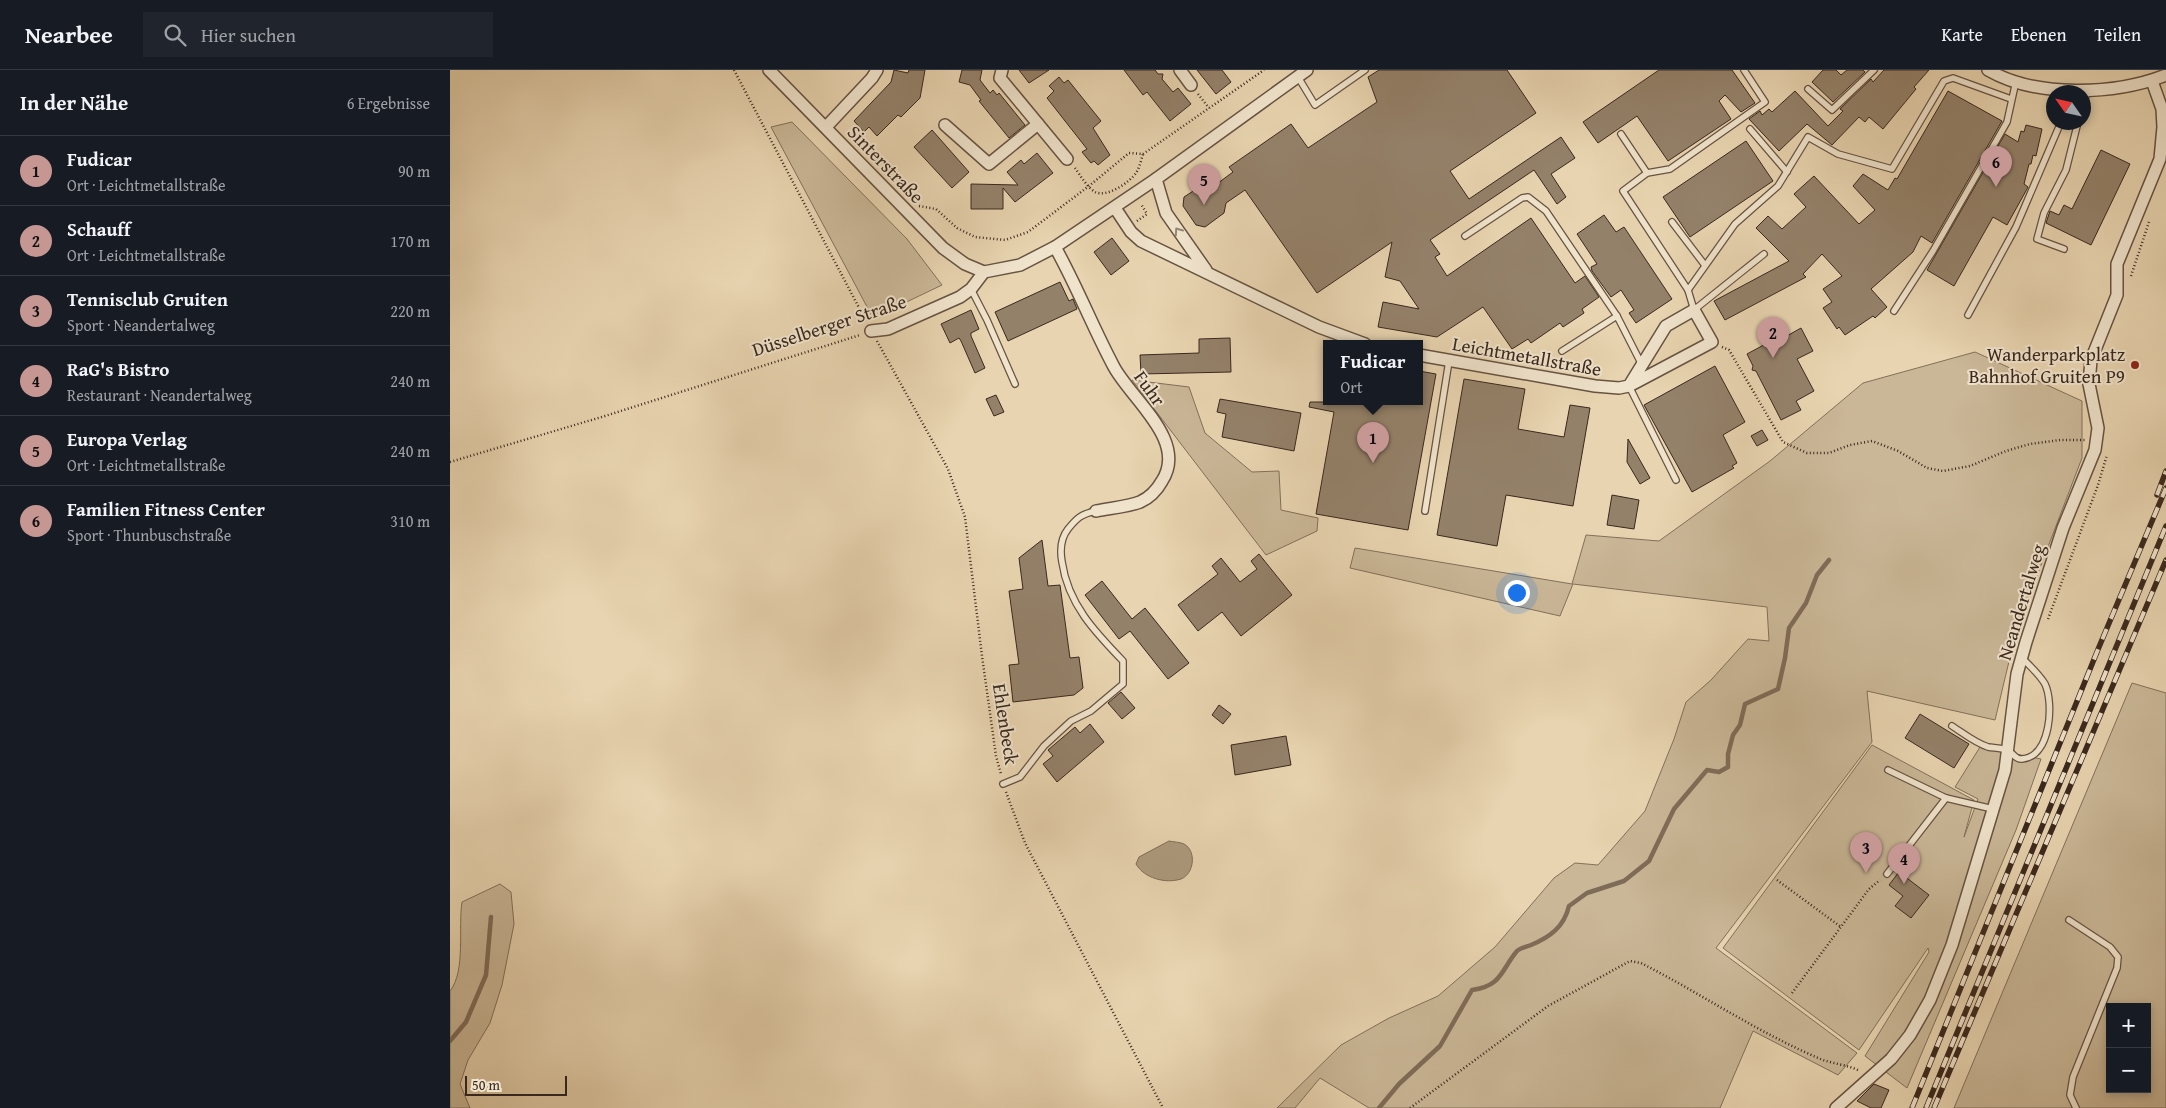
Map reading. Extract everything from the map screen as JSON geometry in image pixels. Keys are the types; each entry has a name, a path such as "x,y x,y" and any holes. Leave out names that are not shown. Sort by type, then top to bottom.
{"street":[{"name":"Sinterstraße","path":"769,70 943,248 965,264 984,272"},
{"path":"826,127 872,78 877,70"},
{"path":"1002,70 1000,78 1067,159"},
{"path":"1180,70 1191,85"},
{"path":"1988,70 2016,81 2046,86"},
{"path":"984,272 1020,265 1055,247 1156,179 1302,73"},
{"path":"2091,90 2119,88 2166,76"},
{"name":"Neandertalweg","path":"1836,1108 1873,1076 1910,1035 1939,981 1993,809 2008,750 2021,658 2063,528 2087,472 2097,440 2098,428 2089,384 2091,360 2117,296 2117,264 2160,160 2164,128 2162,109 2152,81"},
{"path":"945,125 989,164 1038,124"},
{"path":"1156,179 1166,213 1207,271"},
{"path":"1114,208 1131,232 1141,241 1207,271 1319,327 1354,340"},
{"name":"Fuhr","path":"1055,247 1074,281 1115,369 1163,435 1170,452 1170,463 1164,479 1148,497 1134,504 1096,511"},
{"name":"Düsselberger Straße","path":"872,331 888,329 960,297 971,289 984,272"},
{"path":"1628,386 1666,326 1694,310 1712,342"},
{"name":"Leichtmetallstraße","path":"1423,356 1595,386 1619,388 1628,386 1712,342"}],"lane":[{"path":"1302,73 1315,104 1365,70"},
{"path":"1744,70 1765,102 1670,169 1647,174 1623,190 1688,290 1694,310 1764,254"},
{"path":"1808,90 1832,110 1874,70"},
{"path":"1688,290 1704,264 1735,224 1778,186 1808,137 1838,154 1892,169 1944,82 1953,78 2011,100"},
{"path":"1894,311 1933,251 2006,122 2016,81"},
{"path":"1750,129 1787,172"},
{"path":"1968,315 2016,227 2058,130"},
{"path":"2064,249 2037,239 2044,213 2066,170 2076,130"},
{"path":"1622,134 1647,174"},
{"path":"1465,236 1522,198 1528,198 1546,211 1617,316 1642,363"},
{"path":"1672,222 1704,264"},
{"path":"971,289 1015,384"},
{"path":"1562,351 1617,316"},
{"path":"1426,511 1449,361"},
{"path":"1628,386 1676,480"},
{"path":"1003,784 1020,777 1044,746 1071,721 1091,711 1123,684 1123,662 1096,634 1076,606 1064,579 1060,553 1064,534 1079,516 1096,511"},
{"path":"1952,726 1987,746 2008,750 2016,758 2022,760 2033,756 2041,747 2046,735 2050,714 2045,685 2036,671 2021,658"},
{"path":"1888,770 1946,798 1993,809"},
{"path":"1887,874 1946,798"},
{"path":"2069,920 2110,947 2118,957 2117,968 2072,1078 2070,1095 2076,1108"}],"path":[{"name":"Ehlenbeck","path":"734,70 872,331 948,469 965,517 996,756 1003,784 1025,843 1163,1108"},
{"path":"1067,159 1094,191 1102,193 1124,184 1137,172 1143,154 1264,70"},
{"path":"1191,85 1209,108"},
{"path":"915,206 936,209 957,228 975,238 1005,240 1028,232 1129,153 1143,154"},
{"name":"Düsselberger Straße","path":"450,462 605,416 872,331"},
{"path":"1712,342 1729,350 1784,442 1807,453 1829,453 1850,445 1872,441 1898,451 1927,468 1943,471 1970,466 2006,451 2030,444 2060,440 2097,440"},
{"path":"2044,626 2098,485 2107,452"},
{"path":"1792,993 1869,889 1887,874"},
{"path":"1777,880 1841,927"},
{"path":"1410,1108 1548,1006 1630,961 1641,963 1752,1025 1825,1060 1848,1065 1873,1076"}],"shaded area":[{"path":"792,122 907,239 942,285 873,318 771,127"},
{"path":"1975,352 2082,401 2082,458 2017,628 1995,720 1867,691 1872,742 1716,948 1857,1053 1838,1075 1753,1031 1720,1108 1369,1108 1320,1078 1295,1108 1277,1108 1341,1045 1389,1018 1438,996 1495,947 1554,878 1575,863 1598,865 1645,811 1674,739 1686,702 1711,680 1748,639 1769,641 1767,607 1573,584 1560,616 1350,568 1355,548 1572,584 1586,535 1659,541 1770,461 1863,383"},
{"path":"1132,380 1189,387 1205,433 1252,472 1279,471 1281,510 1318,518 1317,531 1266,555"},
{"path":"2132,683 2166,693 2166,1108 1954,1108"},
{"path":"1872,745 1974,800 1964,837 1978,799 1955,787 1980,747 2041,759 2016,830 1907,1088 1865,1056 1929,952 1928,948 1859,1050 1723,948"},
{"path":"1169,841 1181,843 1188,847 1192,857 1189,872 1181,879 1168,881 1156,879 1144,873 1136,864 1139,857"},
{"path":"500,884 511,892 514,924 502,985 490,1023 468,1060 460,1084 470,1108 450,1108 450,991 455,982 460,961 462,902"}],"building":[{"path":"894,70 908,73 909,70 925,70 920,98 901,117 898,115 877,136 869,127 864,132 854,121 891,82"},
{"path":"962,70 982,70 980,80 990,93 993,90 997,95 999,93 1025,125 1009,138 979,101 981,100 970,85 959,82"},
{"path":"1019,70 1049,70 1029,83"},
{"path":"1124,70 1155,70 1158,74 1163,74 1162,79 1173,92 1178,88 1191,104 1170,121 1147,92 1143,95"},
{"path":"1197,70 1222,70 1231,82 1216,94"},
{"path":"1379,70 1507,70 1536,113 1450,171 1469,199 1561,137 1575,158 1551,174 1566,197 1557,204 1534,170 1430,240 1440,254 1435,257 1447,276 1531,218 1575,283 1585,276 1599,297 1582,309 1584,313 1563,327 1560,323 1531,343 1528,339 1512,349 1483,307 1437,337 1378,327 1383,302 1419,309 1400,281 1385,277 1392,242 1317,293 1245,190 1226,203 1224,213 1205,227 1196,225 1183,206 1184,197 1204,184 1214,186 1233,172 1229,167 1291,124 1308,148 1377,102 1368,77"},
{"path":"1659,70 1732,70 1755,103 1741,112 1725,95 1719,101 1731,119 1668,161 1637,116 1598,143 1583,122"},
{"path":"1823,70 1836,70 1841,75 1847,70 1863,70 1865,72 1833,102 1812,82"},
{"path":"1884,70 1929,70 1883,129 1869,117 1865,122 1859,117 1832,145 1807,124 1779,151 1749,119 1760,111 1762,115 1769,109 1772,112 1795,91 1828,126 1843,111 1840,109 1871,79 1873,82"},
{"path":"1059,77 1064,83 1068,80 1101,121 1093,128 1110,155 1098,165 1094,161 1091,163 1082,152 1087,149 1047,98 1054,91 1049,86"},
{"path":"1948,91 2002,121 1932,243 1921,236 1913,252 1871,289 1887,307 1875,318 1873,316 1845,335 1839,327 1837,329 1823,308 1832,302 1823,289 1842,276 1822,254 1803,274 1806,277 1725,320 1714,301 1789,261 1756,228 1768,216 1782,229 1806,207 1794,194 1814,176 1859,224 1875,210 1853,186 1863,174 1888,190 1895,178 1897,179"},
{"path":"2026,125 2042,129 2036,156 2033,155 2031,164 2029,164 2024,184 2028,187 2007,225 1993,217 1954,286 1927,270 2005,134 2018,142 2021,131 2024,132"},
{"path":"932,130 969,172 952,188 914,147"},
{"path":"1746,141 1773,181 1690,237 1663,197"},
{"path":"2101,150 2130,164 2091,245 2046,223 2050,211 2059,215 2064,205 2072,209"},
{"path":"1037,153 1053,173 1015,202 1003,188 1003,209 971,209 971,184 1018,185 1007,172 1021,160 1024,164"},
{"path":"1604,215 1616,232 1624,227 1672,299 1636,323 1629,313 1634,310 1621,290 1611,297 1592,271 1591,267 1597,264 1577,234"},
{"path":"1112,238 1129,261 1111,275 1094,252"},
{"path":"1060,282 1069,301 1073,299 1077,309 1008,341 995,312"},
{"path":"971,310 979,329 971,333 971,336 985,368 975,373 959,338 950,343 941,324"},
{"path":"1801,328 1813,351 1797,359 1814,391 1796,401 1801,410 1781,420 1756,371 1752,370 1753,366 1747,354 1784,334 1785,337"},
{"path":"1230,338 1231,372 1141,374 1140,355 1199,353 1199,339"},
{"path":"1715,366 1745,422 1723,435 1737,463 1732,466 1734,468 1692,492 1644,405"},
{"path":"1423,372 1436,374 1408,530 1316,514 1334,412 1309,407 1310,402 1323,402 1323,405 1423,405"},
{"path":"1464,379 1525,389 1518,429 1564,437 1570,405 1590,408 1573,506 1506,495 1497,546 1437,535"},
{"path":"996,395 1004,412 994,416 986,399"},
{"path":"1220,399 1301,413 1294,451 1222,437 1226,414 1217,412"},
{"path":"1762,430 1768,440 1757,446 1751,436"},
{"path":"1628,439 1650,478 1640,484 1627,462"},
{"path":"1612,495 1639,500 1634,529 1607,525"},
{"path":"1042,540 1048,586 1060,585 1070,658 1079,657 1083,688 1074,695 1013,702 1009,665 1019,664 1009,591 1023,589 1019,558"},
{"path":"1259,554 1292,595 1241,636 1222,612 1198,631 1178,605 1218,574 1212,566 1221,558 1240,582 1257,569 1251,561"},
{"path":"1102,581 1132,619 1145,608 1189,663 1168,679 1130,631 1119,639 1085,595"},
{"path":"1121,692 1135,708 1122,719 1108,703"},
{"path":"1219,705 1231,714 1223,724 1212,715"},
{"path":"1920,714 1969,744 1954,768 1905,738"},
{"path":"1090,724 1104,742 1057,782 1043,764 1053,756 1048,750 1075,727 1080,733"},
{"path":"1286,736 1291,765 1235,775 1231,745"},
{"path":"1899,872 1929,895 1911,918 1895,906 1903,896 1889,885"},
{"path":"1874,1084 1889,1090 1881,1108 1871,1108 1857,1101"}],"waterway":[{"path":"1379,1108 1399,1084 1440,1046 1472,990 1482,988 1495,981 1517,951 1550,935 1564,920 1569,906 1587,893 1624,881 1649,861 1674,809 1707,770 1719,772 1728,767 1728,754 1733,735 1740,725 1745,704 1778,689 1789,628 1806,603 1817,575 1829,560"},
{"path":"450,1041 466,1022 486,975 491,917"}],"railway":[{"path":"2157,495 2166,471"},
{"path":"1912,1108 2099,647 2166,488"},
{"path":"1926,1108 2166,526"},
{"path":"1934,1108 2166,560"}],"place":[{"name":"Familien Fitness Center","path":"1996,187"},
{"name":"Europa Verlag","path":"1204,205"},
{"name":"Schauff","path":"1773,358"},
{"name":"Wanderparkplatz Bahnhof Gruiten P9","path":"2135,365"},
{"name":"Fudicar","path":"1373,463"},
{"name":"Tennisclub Gruiten","path":"1866,873"},
{"name":"RaG's Bistro","path":"1904,884"}]}
